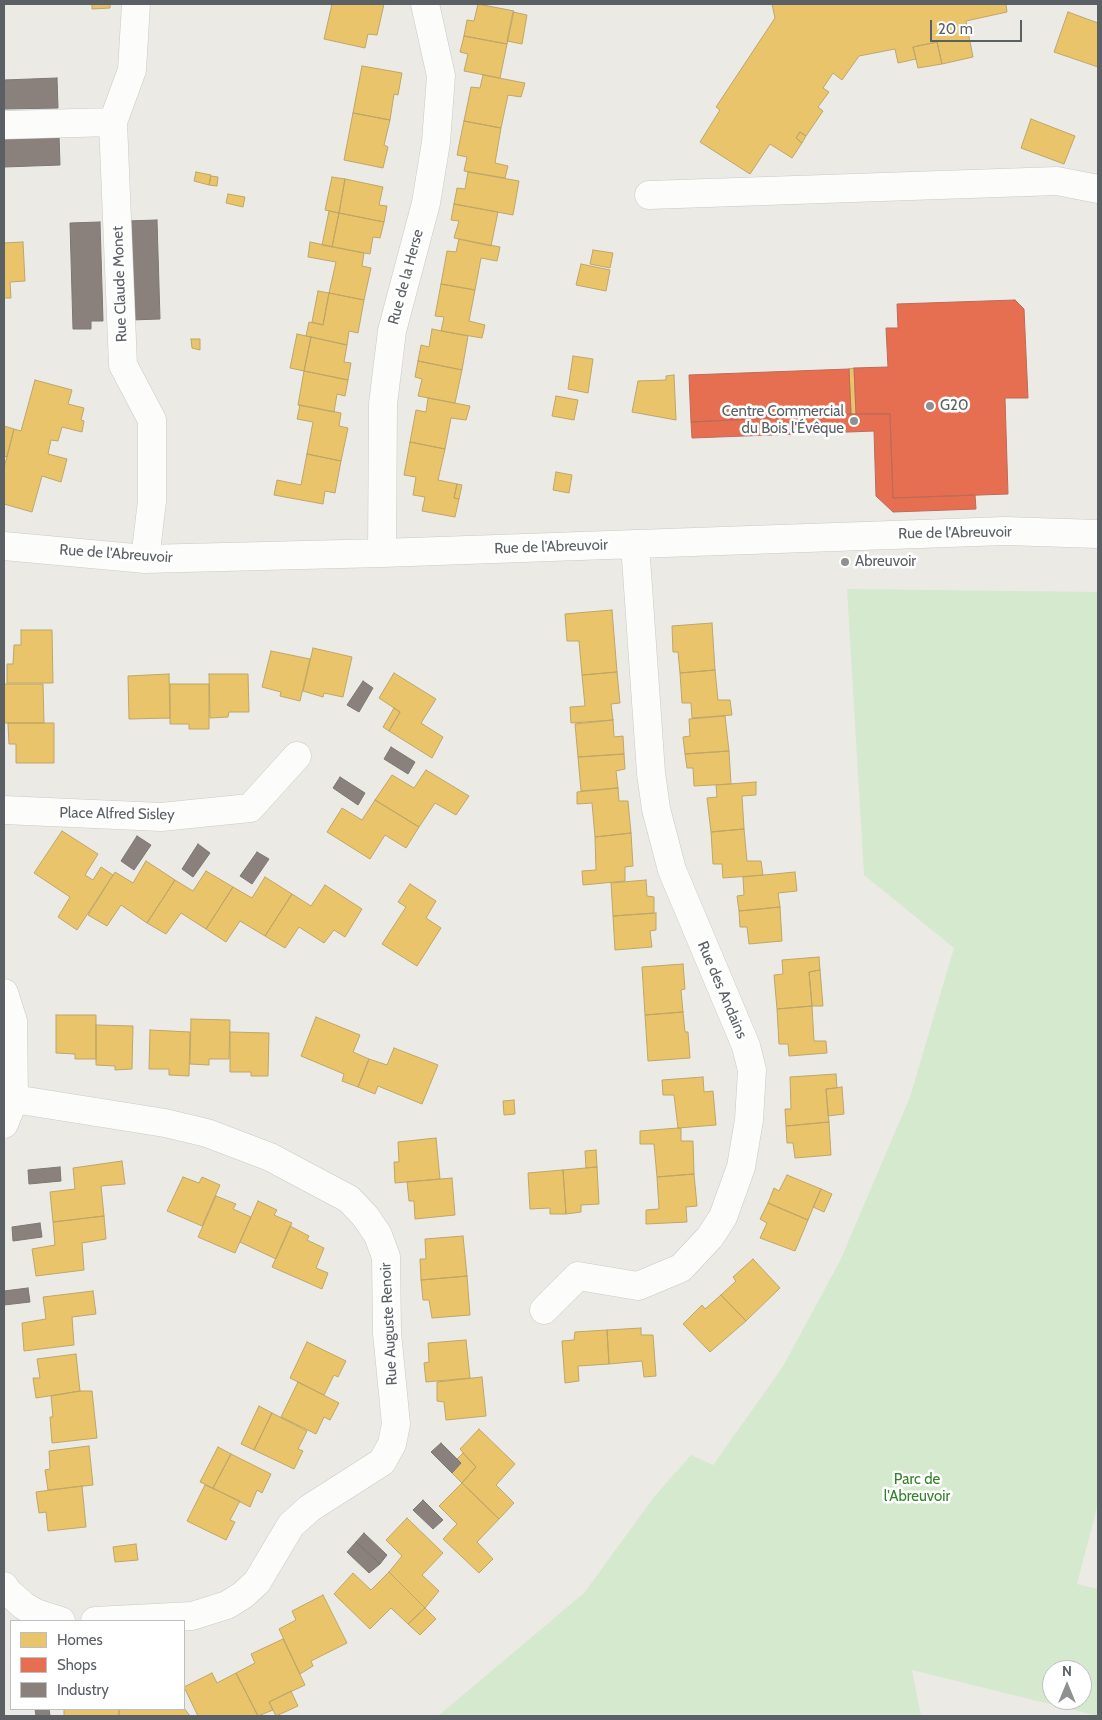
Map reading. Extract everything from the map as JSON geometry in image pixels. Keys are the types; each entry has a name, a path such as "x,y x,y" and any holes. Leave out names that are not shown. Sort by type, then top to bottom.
{"street":[{"name":"Rue Claude Monet","path":"136,4 132,70 114,122 123,365 152,420 152,501 145,559"},
{"name":"Rue de la Herse","path":"382,553 383,404 391,340 426,203 437,132 441,76 425,4"},
{"path":"4,125 114,122"},
{"path":"649,195 1057,181 1098,189"},
{"name":"Rue de l'Abreuvoir","path":"4,546 145,559 382,553 1005,531 1098,534"},
{"name":"Rue des Andains","path":"544,1310 578,1276 638,1286 681,1268 710,1237 723,1217 741,1167 749,1120 752,1070 749,1058 672,870 656,809 651,773 635,544"},
{"name":"Place Alfred Sisley","path":"4,810 161,817 250,808 297,756"},
{"path":"4,993 13,1021 14,1099 4,1124"},
{"name":"Rue Auguste Renoir","path":"14,1099 165,1123 207,1133 270,1157 349,1199 378,1234 386,1257 387,1333 396,1424 392,1444 382,1462 310,1508 291,1525 257,1582 243,1596 227,1605 192,1616 114,1620"},
{"path":"4,1586 24,1606 43,1616 57,1620"}],"green space":[{"name":"Parc de l'Abreuvoir","path":"847,589 1098,592 1098,1504 1077,1584 1098,1589 1098,1716 1074,1710 1092,1710 1092,1660 1042,1660 1042,1702 912,1670 921,1716 438,1716 584,1593 654,1497 691,1455 713,1465 782,1368 840,1261 910,1097 954,948 864,875"}],"building: Homes":[{"path":"92,4 110,4 110,8 92,9"},
{"path":"332,4 384,4 377,35 368,34 365,48 324,39"},
{"path":"478,4 514,11 507,44 464,36 467,20 474,21"},
{"path":"772,4 1006,4 1007,12 966,21 973,57 942,64 937,42 913,47 916,59 898,63 895,49 859,56 842,80 833,73 823,88 829,92 818,107 823,111 806,136 800,132 796,138 802,143 792,158 770,144 750,174 700,142 720,110 716,107 775,18"},
{"path":"513,12 527,15 522,44 507,41"},
{"path":"1068,12 1098,23 1098,67 1054,52"},
{"path":"464,36 507,44 500,78 464,71 468,54 460,52"},
{"path":"937,42 942,64 918,68 913,47"},
{"path":"362,66 402,73 398,95 394,94 390,120 353,113"},
{"path":"483,75 525,83 521,97 508,95 501,128 464,121 471,87 480,88"},
{"path":"353,113 390,120 384,145 388,147 383,168 344,160"},
{"path":"1031,119 1075,136 1064,164 1021,148"},
{"path":"464,121 501,128 495,163 508,166 505,178 464,171 467,157 457,155"},
{"path":"800,132 806,136 802,143 796,138"},
{"path":"196,172 211,175 209,185 194,181"},
{"path":"468,172 519,181 513,215 454,204 457,188 465,189"},
{"path":"211,176 218,177 217,186 209,185"},
{"path":"332,177 345,179 339,213 325,210"},
{"path":"345,179 383,187 379,205 387,206 384,222 339,213"},
{"path":"228,194 245,197 243,207 226,203"},
{"path":"454,204 498,212 491,246 454,238 459,221 451,220"},
{"path":"329,211 339,213 332,247 322,245"},
{"path":"339,213 384,222 380,238 373,237 370,254 332,247"},
{"path":"459,239 500,247 497,261 481,258 475,290 441,284 447,251 456,252"},
{"path":"23,242 25,281 10,282 11,298 4,298 4,243"},
{"path":"310,242 364,253 362,266 371,268 364,300 329,293 336,262 308,257"},
{"path":"593,250 613,253 610,268 590,264"},
{"path":"581,264 610,270 606,291 576,285"},
{"path":"441,284 475,290 469,321 485,325 482,338 441,331 444,317 435,316"},
{"path":"318,291 329,293 323,325 312,322"},
{"path":"329,293 364,300 358,333 349,331 347,345 306,336 309,322 323,325"},
{"path":"432,329 468,336 462,370 418,361 421,345 429,347"},
{"path":"297,334 311,337 304,371 290,368"},
{"path":"311,337 347,345 344,362 351,363 348,380 304,371"},
{"path":"191,339 200,339 200,350 192,348"},
{"path":"573,356 593,359 588,393 568,389"},
{"path":"418,361 462,370 455,403 418,396 422,379 415,377"},
{"path":"854,368 856,414 851,414 849,369"},
{"path":"304,371 348,380 345,396 337,394 334,412 298,405"},
{"path":"674,375 676,420 632,412 638,381 666,380 666,376"},
{"path":"35,380 72,390 68,404 84,408 81,420 84,421 82,432 62,427 58,441 51,440 48,454 67,459 61,482 42,476 32,512 4,504 4,468 14,429 21,431"},
{"path":"556,396 578,400 574,420 552,416"},
{"path":"428,398 470,406 466,420 451,418 445,449 410,442 416,410 426,412"},
{"path":"300,405 341,413 339,426 348,428 341,461 307,454 313,422 297,419"},
{"path":"4,426 14,429 7,457 4,456"},
{"path":"410,442 445,449 438,480 457,484 454,498 459,499 455,517 422,511 425,497 413,495 416,477 404,475"},
{"path":"307,454 341,461 335,493 325,491 323,504 274,495 277,480 301,485"},
{"path":"556,472 572,475 569,493 553,490"},
{"path":"457,484 462,485 459,499 454,498"},
{"path":"612,610 617,672 582,675 579,641 567,641 565,614"},
{"path":"712,623 715,670 680,673 678,652 673,652 672,626"},
{"path":"21,630 52,630 53,683 7,683 7,664 13,664 14,645 21,645"},
{"path":"313,648 352,657 343,697 324,693 323,697 303,691"},
{"path":"271,651 310,659 300,701 280,696 281,692 262,687"},
{"path":"715,670 718,700 730,700 732,715 692,718 691,703 682,703 680,673"},
{"path":"617,672 620,703 611,704 613,720 571,723 570,707 585,706 582,675"},
{"path":"394,673 436,699 421,723 443,737 432,758 389,731 400,712 379,698"},
{"path":"169,674 170,718 129,719 128,676"},
{"path":"209,674 248,674 249,712 229,712 228,717 210,718"},
{"path":"4,684 43,684 44,723 4,723"},
{"path":"170,684 209,684 209,729 189,729 189,724 170,724"},
{"path":"394,708 400,712 389,731 383,727"},
{"path":"725,716 729,751 685,754 683,737 690,736 689,719"},
{"path":"613,720 614,737 623,736 624,754 578,757 575,724"},
{"path":"8,723 54,723 54,763 16,763 16,744 9,744"},
{"path":"729,751 731,784 694,786 693,768 687,768 685,754"},
{"path":"624,754 625,769 616,771 618,788 581,791 578,757"},
{"path":"426,770 469,796 456,815 435,803 419,827 375,800 392,775 414,788"},
{"path":"756,782 756,795 742,796 744,829 711,832 707,798 717,797 716,785"},
{"path":"618,788 619,801 628,801 631,833 595,837 592,803 577,804 577,792"},
{"path":"375,800 419,827 406,848 385,835 370,859 327,832 342,808 362,820"},
{"path":"744,829 747,861 761,861 763,875 723,878 722,864 713,864 711,832"},
{"path":"62,831 98,854 85,875 93,880 101,867 113,875 77,930 58,917 70,897 34,873"},
{"path":"631,833 633,866 625,867 625,881 583,885 582,871 596,870 595,837"},
{"path":"146,861 175,880 147,923 121,905 107,926 88,915 115,872 133,883"},
{"path":"206,871 233,887 206,929 181,913 166,934 147,923 175,880 193,891"},
{"path":"795,872 797,891 778,893 780,907 739,911 737,896 744,895 743,877"},
{"path":"265,877 292,894 265,936 240,921 226,942 206,929 233,887 252,898"},
{"path":"646,880 647,896 654,897 654,913 613,916 611,883"},
{"path":"410,884 436,901 426,918 441,928 417,966 382,944 406,907 398,902"},
{"path":"325,885 362,909 345,937 334,930 324,943 299,927 285,948 265,936 292,894 311,906"},
{"path":"780,907 782,941 749,944 747,927 740,927 739,911"},
{"path":"656,913 656,930 650,931 652,947 615,950 613,916"},
{"path":"819,957 820,970 809,972 812,1006 777,1009 774,975 783,974 782,960"},
{"path":"683,964 685,989 681,990 683,1012 645,1015 642,967"},
{"path":"820,970 823,1006 812,1006 809,972"},
{"path":"812,1006 814,1041 826,1041 827,1053 789,1056 788,1044 779,1044 777,1009"},
{"path":"683,1012 685,1032 688,1032 690,1058 648,1061 645,1015"},
{"path":"56,1015 96,1015 96,1059 75,1059 75,1054 56,1053"},
{"path":"316,1017 360,1035 353,1052 369,1059 358,1087 342,1081 344,1074 301,1056"},
{"path":"191,1019 230,1020 229,1059 209,1059 209,1065 190,1064"},
{"path":"96,1025 133,1026 132,1069 115,1070 115,1066 96,1065"},
{"path":"150,1030 190,1032 189,1076 169,1075 169,1069 149,1069"},
{"path":"230,1032 269,1033 268,1076 251,1076 251,1072 230,1072"},
{"path":"394,1048 438,1065 422,1104 378,1086 375,1094 358,1087 369,1059 387,1065"},
{"path":"836,1074 837,1088 826,1089 829,1122 786,1126 785,1109 791,1109 790,1077"},
{"path":"703,1077 704,1092 713,1091 716,1125 678,1128 674,1095 663,1095 662,1080"},
{"path":"842,1087 844,1114 828,1116 826,1089"},
{"path":"514,1100 515,1114 504,1115 503,1101"},
{"path":"829,1122 831,1155 795,1158 793,1143 787,1143 786,1126"},
{"path":"681,1128 681,1141 693,1141 694,1174 657,1177 654,1144 640,1144 640,1131"},
{"path":"436,1138 440,1179 395,1183 394,1162 399,1162 398,1142"},
{"path":"596,1150 597,1167 586,1168 585,1151"},
{"path":"122,1161 125,1184 101,1186 104,1216 53,1222 50,1192 75,1189 73,1168"},
{"path":"597,1167 599,1204 581,1205 581,1212 566,1214 563,1170"},
{"path":"563,1170 566,1214 550,1214 550,1208 530,1209 528,1173"},
{"path":"694,1174 697,1206 686,1207 687,1222 646,1224 646,1210 659,1209 657,1177"},
{"path":"787,1175 821,1189 808,1220 768,1203 774,1188 779,1191"},
{"path":"183,1177 199,1183 202,1177 220,1185 202,1226 167,1211"},
{"path":"452,1178 455,1215 415,1219 414,1201 409,1201 407,1182"},
{"path":"821,1189 832,1194 824,1212 813,1207"},
{"path":"216,1196 236,1204 233,1209 251,1217 235,1253 198,1237"},
{"path":"258,1201 277,1210 274,1215 292,1223 276,1259 240,1242"},
{"path":"768,1203 808,1220 795,1251 760,1238 767,1223 760,1219"},
{"path":"104,1216 106,1239 82,1243 84,1270 36,1276 32,1249 55,1245 53,1222"},
{"path":"290,1226 309,1236 307,1240 324,1248 316,1268 328,1273 322,1289 272,1267"},
{"path":"463,1236 467,1276 421,1280 420,1259 426,1259 425,1239"},
{"path":"753,1259 780,1288 746,1321 721,1295 736,1281 733,1277"},
{"path":"467,1276 470,1315 432,1318 429,1300 423,1300 421,1280"},
{"path":"93,1291 96,1314 72,1317 74,1345 24,1351 22,1323 46,1319 43,1297"},
{"path":"721,1295 746,1321 710,1352 683,1324 702,1305 705,1309"},
{"path":"641,1328 641,1335 653,1335 656,1376 644,1377 642,1361 609,1364 607,1330"},
{"path":"607,1330 609,1364 578,1366 579,1381 565,1383 562,1341 574,1340 575,1332"},
{"path":"466,1340 470,1378 426,1382 424,1363 429,1362 428,1343"},
{"path":"307,1342 346,1361 338,1377 334,1375 324,1395 290,1378"},
{"path":"76,1354 80,1391 36,1398 33,1378 40,1378 37,1359"},
{"path":"482,1377 486,1416 446,1420 444,1402 437,1401 437,1382"},
{"path":"298,1382 339,1403 330,1420 324,1417 316,1434 281,1417"},
{"path":"92,1391 97,1438 52,1443 50,1417 53,1417 51,1396"},
{"path":"259,1406 272,1413 254,1450 241,1444"},
{"path":"272,1413 307,1431 298,1449 303,1451 294,1469 254,1450"},
{"path":"479,1429 515,1464 496,1485 514,1503 499,1519 462,1483 476,1467 460,1449"},
{"path":"89,1446 93,1485 48,1490 45,1470 50,1469 49,1451"},
{"path":"218,1447 231,1454 213,1488 200,1482"},
{"path":"463,1453 476,1467 462,1483 452,1473 461,1463 457,1459"},
{"path":"231,1454 271,1474 262,1493 257,1490 250,1507 213,1488"},
{"path":"462,1483 499,1519 477,1542 493,1559 479,1573 443,1539 457,1524 439,1506"},
{"path":"205,1485 240,1501 230,1520 235,1522 226,1540 187,1521"},
{"path":"82,1486 86,1527 48,1531 46,1512 39,1513 36,1492"},
{"path":"407,1518 443,1553 422,1575 439,1591 425,1608 389,1572 402,1556 386,1540"},
{"path":"136,1544 138,1560 115,1562 113,1547"},
{"path":"389,1572 425,1608 408,1624 391,1608 370,1629 334,1594 353,1573 371,1590"},
{"path":"323,1595 347,1643 311,1661 313,1666 300,1674 279,1629 296,1620 292,1611"},
{"path":"425,1608 436,1619 420,1635 408,1624"},
{"path":"283,1639 305,1685 269,1702 273,1710 258,1716 236,1673 255,1663 251,1654"},
{"path":"212,1673 217,1683 236,1673 258,1716 198,1716 185,1686"},
{"path":"291,1691 298,1706 276,1716 269,1702"},
{"path":"185,1709 190,1716 119,1716 119,1710"},
{"path":"64,1710 119,1710 119,1716 64,1716"}],"building: Shops":[{"name":"G20","path":"1015,300 1024,309 1028,398 1005,398 1008,494 893,498 890,414 856,414 854,368 888,367 886,328 898,328 897,304"},
{"path":"849,369 851,414 691,422 689,375"},
{"path":"851,414 890,414 893,498 975,495 976,509 893,512 876,496 874,431 692,438 691,422"}],"building: Industry":[{"path":"57,78 58,108 4,109 4,80"},
{"path":"59,135 60,165 4,167 4,137"},
{"path":"157,220 160,319 130,320 127,221"},
{"path":"100,222 103,321 91,321 91,329 73,329 70,223"},
{"path":"363,681 373,688 359,712 347,705"},
{"path":"391,747 415,762 408,774 384,759"},
{"path":"340,777 365,793 358,805 333,788"},
{"path":"137,836 151,845 134,870 121,861"},
{"path":"198,844 210,853 193,877 182,869"},
{"path":"257,852 269,859 252,884 240,876"},
{"path":"60,1167 61,1181 29,1184 28,1170"},
{"path":"40,1223 42,1237 13,1241 12,1227"},
{"path":"28,1288 30,1302 4,1305 4,1291"},
{"path":"441,1443 461,1463 452,1473 431,1452"},
{"path":"423,1500 443,1520 433,1529 413,1510"},
{"path":"364,1533 387,1555 380,1564 356,1542"},
{"path":"356,1542 380,1564 369,1573 347,1552"},
{"path":"35,1710 49,1710 50,1716 36,1716"}],"place":[{"name":"G20","path":"930,406"},
{"name":"Centre Commercial du Bois l'Évêque","path":"854,421"},
{"name":"Abreuvoir","path":"845,562"}]}
